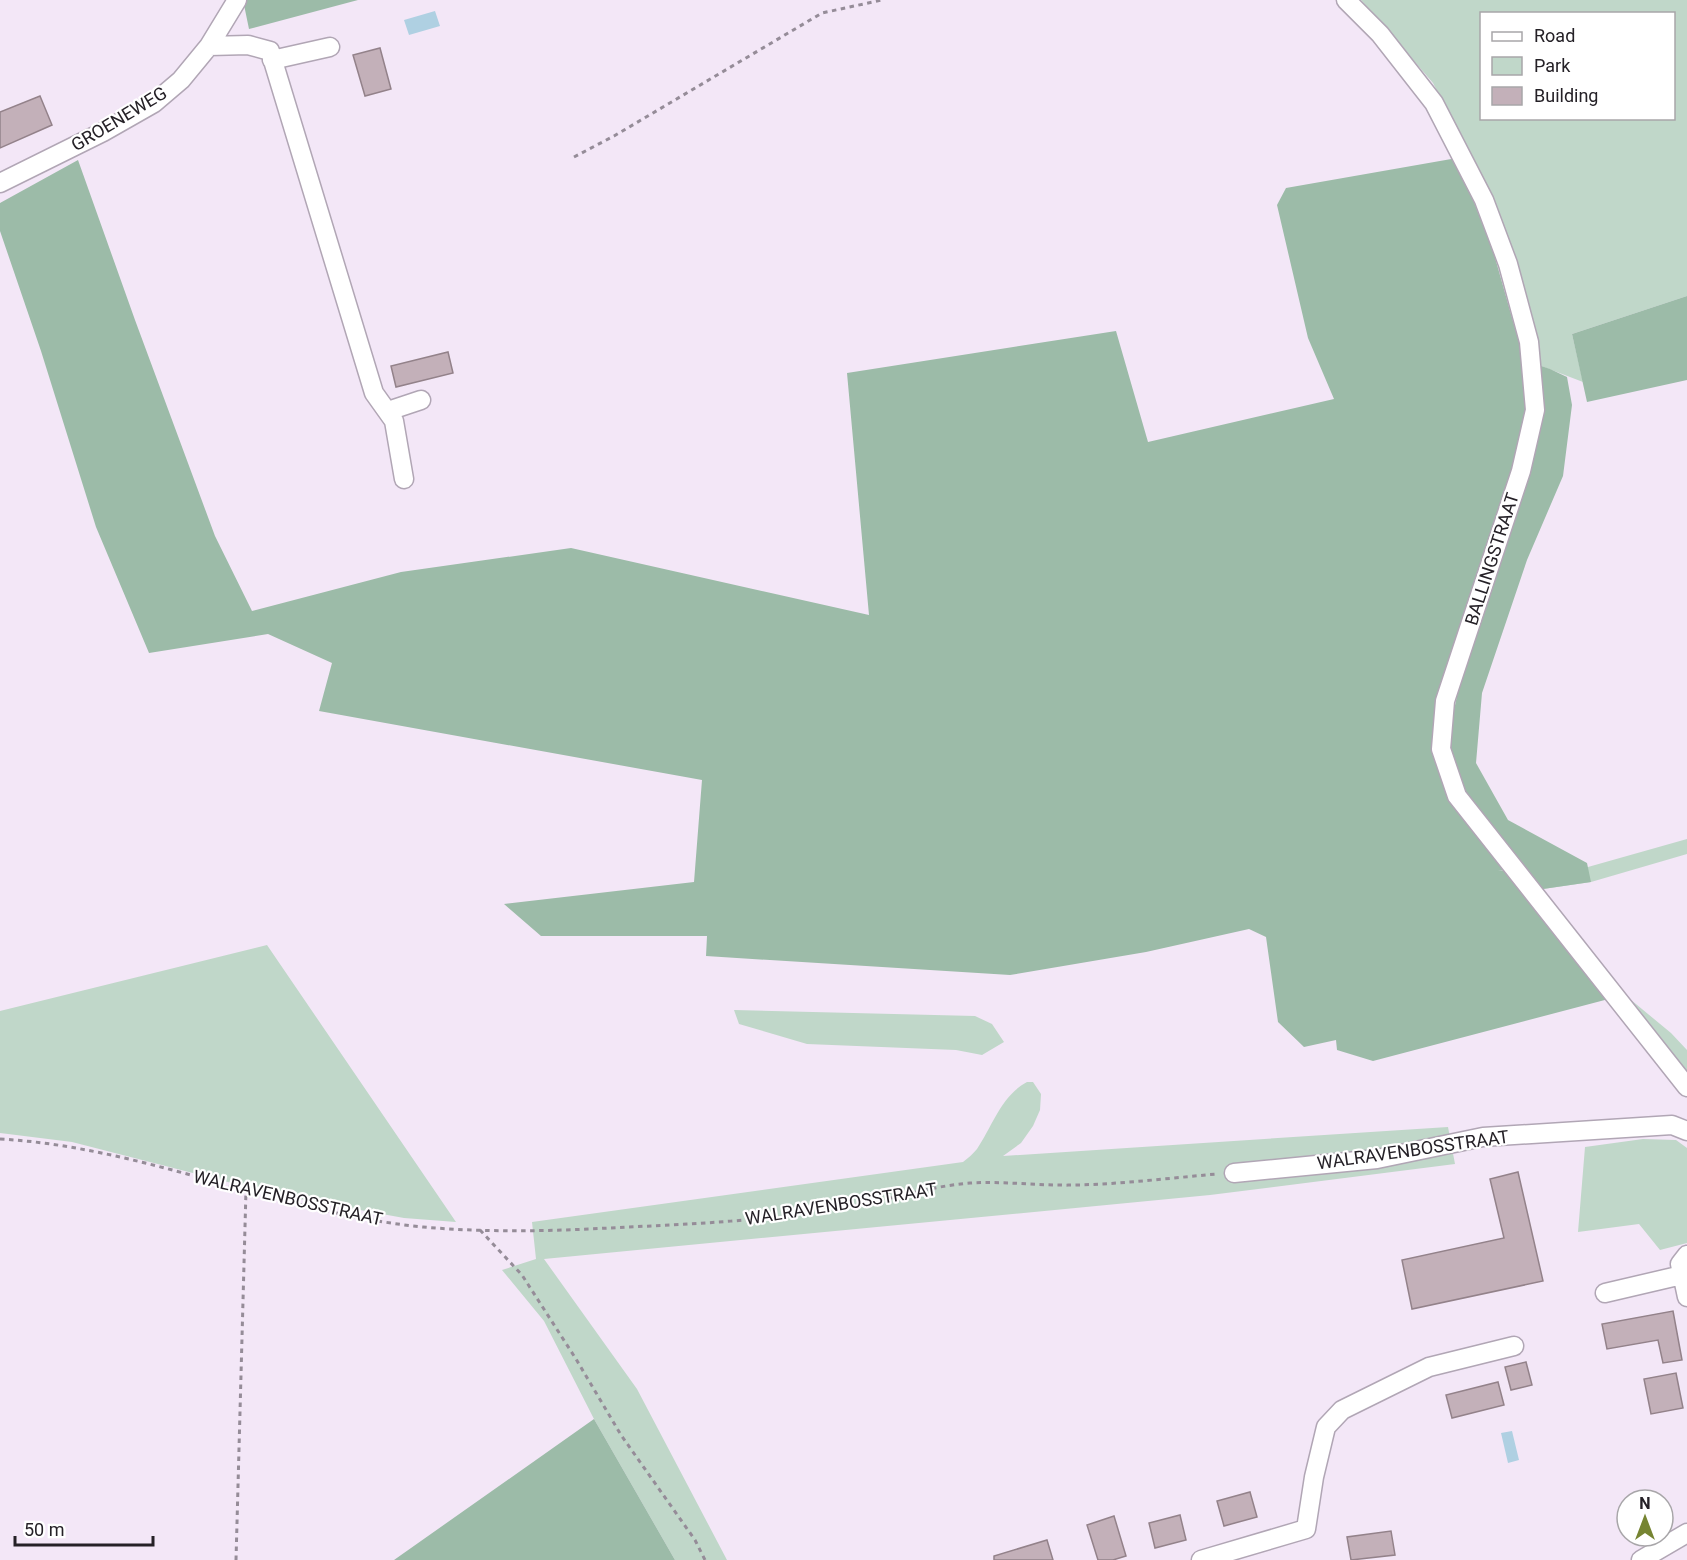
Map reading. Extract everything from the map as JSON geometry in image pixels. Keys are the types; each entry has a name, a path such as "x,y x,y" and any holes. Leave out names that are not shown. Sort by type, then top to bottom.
{"street":[{"name":"GROENEWEG","path":"0,183 103,132 154,103 181,80 209,46 237,0"},
{"name":"BALLINGSTRAAT","path":"1346,0 1380,34 1434,103 1484,200 1508,264 1529,342 1535,410 1521,471 1445,701 1441,748 1457,796 1687,1087"},
{"path":"209,46 248,45 270,51 374,393 394,420 404,479"},
{"path":"272,60 330,47"},
{"path":"388,411 421,400"},
{"name":"WALRAVENBOSSTRAAT","path":"1234,1173 1377,1159 1483,1137 1671,1125 1687,1131"},
{"path":"1687,1255 1680,1264 1687,1297"},
{"path":"1605,1293 1682,1275"},
{"path":"1201,1560 1222,1557 1306,1529 1314,1477 1326,1427 1342,1410 1429,1367 1515,1346"},
{"path":"1641,1560 1687,1533"}],"path":[{"path":"574,157 614,136 822,13 882,0"},
{"name":"WALRAVENBOSSTRAAT","path":"0,1139 67,1146 107,1154 325,1211 423,1227 480,1230 562,1230 723,1223 855,1206 928,1190 970,1184 1076,1185 1234,1173"},
{"path":"236,1560 246,1190"},
{"path":"480,1230 522,1275 621,1435 695,1540 705,1560"}],"green space":[{"path":"243,0 358,0 249,29"},
{"path":"1361,0 1687,0 1687,296 1572,334 1583,382 1536,364 1473,163 1433,83"},
{"path":"1457,158 1494,254 1524,360 1567,377 1572,405 1563,476 1527,560 1482,693 1476,763 1508,820 1587,863 1591,882 1543,889 1620,996 1373,1061 1337,1050 1336,1040 1304,1047 1278,1022 1266,937 1249,929 1146,952 1010,975 706,956 707,936 541,936 504,904 694,882 702,780 319,711 332,663 268,634 149,653 96,527 41,351 0,231 0,203 78,160 215,536 252,611 401,572 571,548 869,615 847,373 1116,331 1148,442 1334,399 1308,338 1277,205 1286,188","holes":["1503,512 1516,516 1465,659 1452,719 1450,748 1458,787 1525,875 1498,870 1517,872 1476,830 1460,809 1448,788 1440,766 1436,741 1438,713 1445,681"]},
{"path":"1687,296 1687,380 1587,402 1572,334"},
{"path":"1687,839 1687,854 1591,882 1543,889 1535,877 1588,867"},
{"path":"267,945 456,1222 404,1218 278,1195 72,1142 0,1133 0,1011"},
{"path":"1625,995 1671,1033 1687,1050 1687,1076"},
{"path":"734,1010 975,1016 992,1024 1004,1042 982,1055 956,1050 807,1044 739,1024"},
{"path":"1027,1082 1033,1082 1041,1094 1040,1110 1033,1126 1021,1143 1003,1156 1448,1127 1455,1164 1210,1195 544,1259 637,1389 727,1560 675,1560 594,1419 544,1321 502,1270 536,1259 532,1222 963,1162 977,1149 1010,1095"},
{"path":"1643,1139 1676,1140 1687,1148 1687,1243 1660,1250 1639,1224 1578,1232 1585,1147"},
{"path":"594,1419 675,1560 394,1560"}],"water":[{"path":"435,11 440,26 409,35 404,20"},
{"path":"1512,1431 1519,1460 1508,1463 1501,1433"}],"building":[{"path":"380,48 391,89 365,96 353,55"},
{"path":"40,96 52,125 0,148 0,112"},
{"path":"448,352 453,373 396,387 391,366"},
{"path":"1518,1172 1543,1281 1412,1309 1402,1260 1504,1238 1490,1179"},
{"path":"1673,1311 1682,1360 1663,1363 1658,1340 1607,1349 1602,1324"},
{"path":"1526,1362 1532,1385 1511,1390 1505,1367"},
{"path":"1676,1373 1683,1408 1651,1414 1644,1379"},
{"path":"1498,1382 1504,1405 1452,1418 1446,1395"},
{"path":"1250,1492 1257,1517 1224,1526 1217,1501"},
{"path":"1180,1515 1186,1540 1155,1548 1149,1523"},
{"path":"1114,1516 1126,1556 1113,1560 1098,1560 1087,1525"},
{"path":"1391,1531 1395,1555 1351,1560 1347,1537"},
{"path":"1047,1540 1053,1560 994,1560 994,1556"}]}
